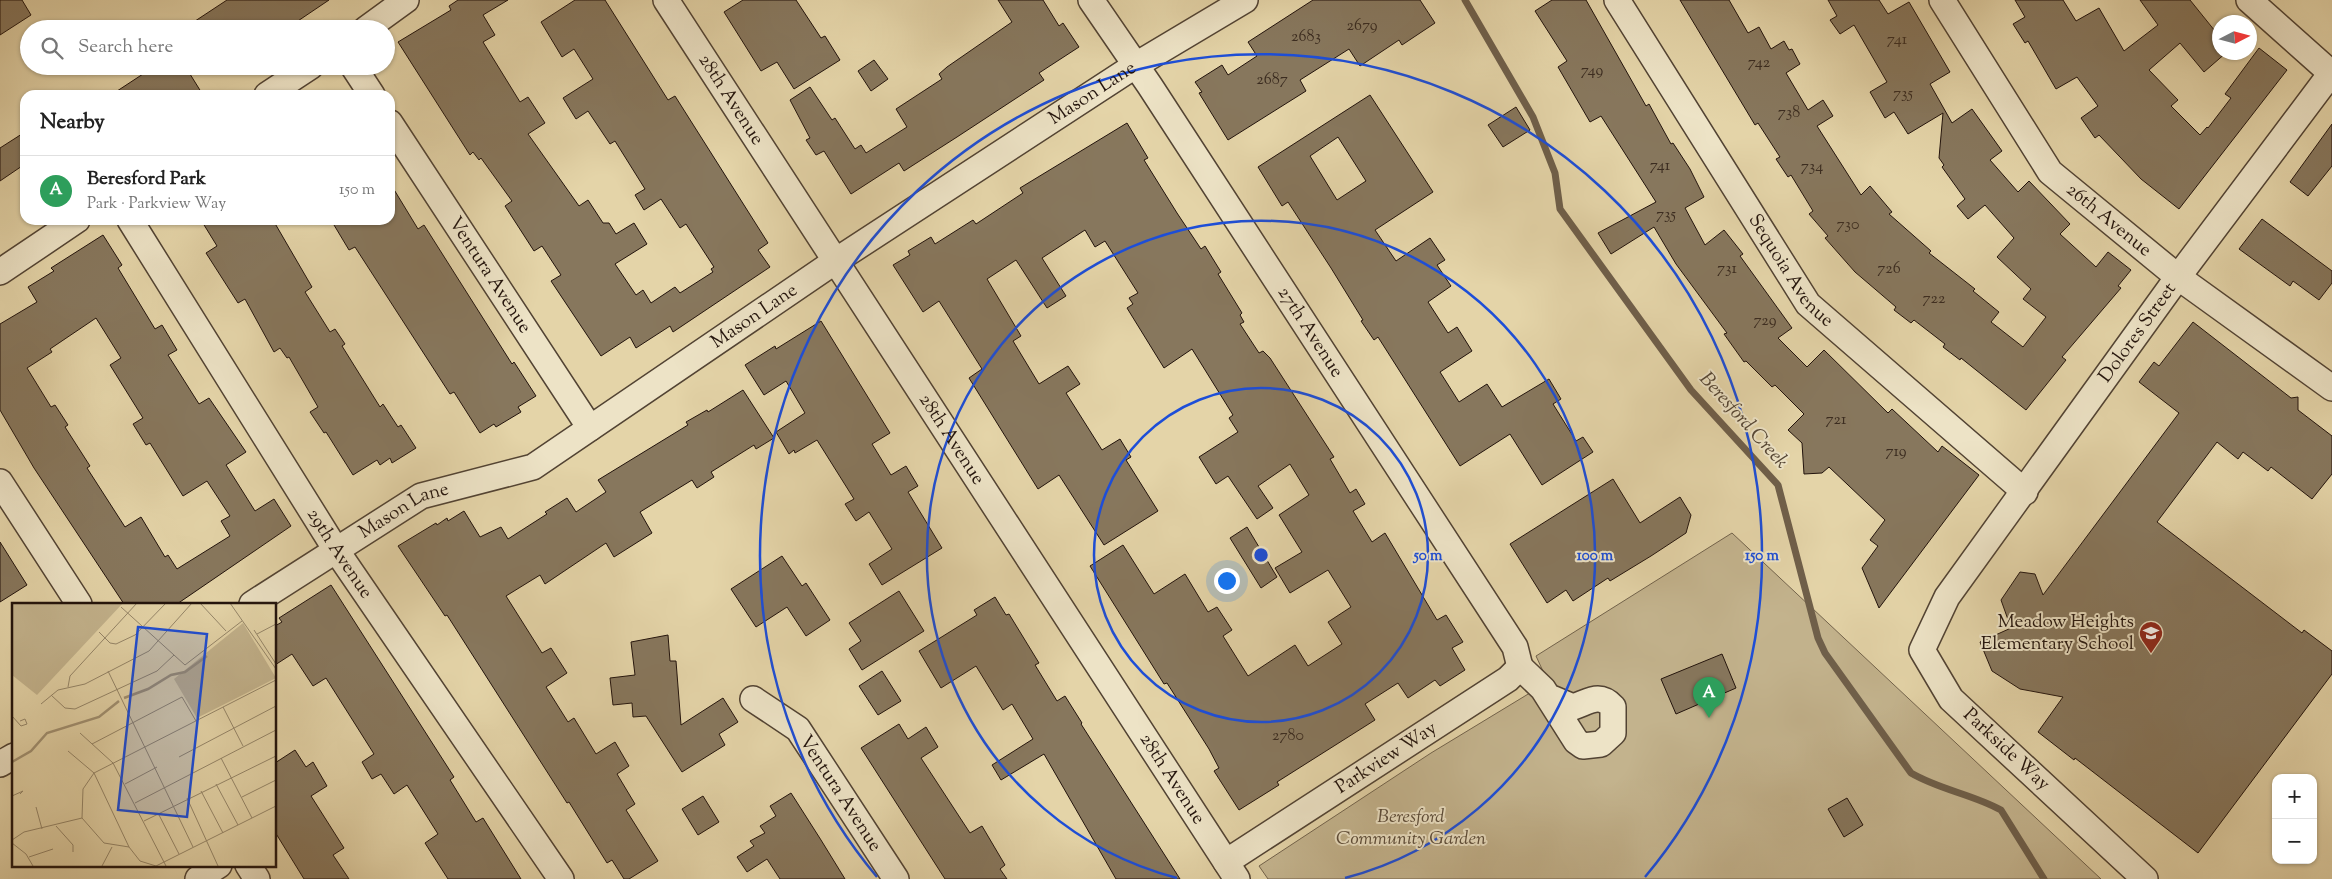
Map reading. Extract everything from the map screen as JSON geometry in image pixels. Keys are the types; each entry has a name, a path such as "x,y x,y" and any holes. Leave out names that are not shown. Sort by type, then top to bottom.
{"street":[{"path":"378,20 406,0"},
{"name":"28th Avenue","path":"666,0 837,260 1232,871"},
{"name":"27th Avenue","path":"1092,0 1515,647 1520,667"},
{"name":"Mason Lane","path":"254,603 421,496 532,467 837,260 1136,65 1245,0"},
{"name":"Sequoia Avenue","path":"1617,0 1808,304 2025,492"},
{"name":"26th Avenue","path":"1942,0 2050,172 2178,277 2332,388"},
{"path":"2249,0 2332,73"},
{"name":"Dolores Street","path":"1947,597 2025,492 2178,277 2332,73"},
{"path":"274,90 297,75"},
{"path":"359,75 369,90"},
{"name":"Ventura Avenue","path":"395,131 590,428"},
{"path":"0,272 70,225"},
{"name":"29th Avenue","path":"133,225 336,550 561,879"},
{"path":"0,482 8,512 78,603"},
{"name":"Parkside Way","path":"1947,597 1922,650 1951,699 2145,879"},
{"path":"1520,667 1549,697"},
{"name":"Parkview Way","path":"1232,871 1508,679 1520,667"},
{"name":"Ventura Avenue","path":"753,699 798,730 896,879"},
{"path":"0,764 12,757"},
{"path":"198,879 218,866"},
{"path":"249,866 257,879"}],"green space":[{"name":"Beresford Community Garden","path":"1732,533 2101,879 1268,879 1259,866 1431,753 1548,682 1536,656"}],"building":[{"path":"0,0 22,0 31,15 20,20 20,22 0,35"},
{"path":"227,0 329,0 299,20 197,20"},
{"path":"458,0 508,0 483,15 495,35 483,42 520,102 528,97 545,123 528,134 579,206 588,200 603,223 609,223 616,234 634,223 647,244 615,264 636,295 643,290 651,303 675,287 680,293 713,272 711,269 714,267 686,224 680,228 661,199 644,210 635,195 645,189 615,141 610,144 588,111 576,119 563,98 593,79 574,49 562,57 541,22 575,0 605,0 668,100 675,96 768,243 758,250 770,267 673,332 670,326 636,348 630,337 601,356 551,281 561,275 542,246 534,251 505,206 512,201 481,158 479,160 473,152 470,155 398,42 451,10 449,6"},
{"path":"743,0 796,0 821,38 825,36 840,60 794,89 777,62 761,71 724,12"},
{"path":"998,0 1043,0 1059,26 1063,23 1079,47 1039,73 1044,80 957,137 904,171 899,163 851,194 824,151 816,155 806,140 810,138 790,100 810,87 832,120 835,118 855,149 861,145 866,153 907,127 896,109 942,79 939,74 947,67 1012,22"},
{"path":"1313,0 1420,0 1435,23 1402,45 1399,40 1360,66 1349,49 1300,80 1306,91 1228,140 1199,93 1202,92 1195,82 1222,65 1228,75 1257,56 1248,42"},
{"path":"1552,0 1586,0 1646,106 1649,104 1671,144 1673,143 1690,169 1704,197 1685,208 1705,245 1724,230 1743,254 1740,256 1792,328 1778,338 1807,367 1824,350 1888,413 1892,409 1938,452 1942,446 1979,475 1879,608 1862,568 1878,546 1870,540 1885,520 1829,467 1822,473 1804,474 1802,443 1788,430 1804,414 1775,385 1772,387 1746,361 1744,362 1724,334 1727,333 1676,264 1654,227 1611,254 1598,233 1656,202 1601,116 1590,122 1558,67 1567,61 1535,11"},
{"path":"1680,0 1729,0 1748,33 1759,27 1771,49 1784,41 1789,50 1792,49 1800,64 1786,73 1808,110 1823,100 1833,116 1817,126 1861,195 1870,186 1892,212 1889,214 1931,251 1929,253 1975,289 1973,291 1999,312 1991,322 2023,347 2046,317 2023,299 2031,289 1997,257 2014,238 1985,205 1968,219 1957,206 1965,199 1942,167 1944,165 1939,158 1943,113 1908,134 1894,112 1885,118 1870,92 1887,82 1854,25 1840,34 1830,20 1837,16 1828,0 1879,0 1888,14 1909,2 1950,72 1930,84 1952,123 1972,109 2002,151 1990,160 2018,192 2029,181 2070,224 2060,234 2096,267 2108,252 2131,270 2118,286 2121,288 2062,357 2066,360 2026,410 1961,358 1960,360 1943,347 1945,344 1914,320 1911,323 1894,310 1896,307 1855,272 1825,238 1828,236 1809,214 1813,211 1791,175 1788,177 1776,159 1780,157 1758,123 1755,125"},
{"path":"2015,0 2063,0 2076,21 2099,8 2124,51 2158,25 2140,0 2190,0 2212,27 2212,60 2218,60 2204,72 2180,43 2149,70 2178,100 2171,106 2200,135 2208,128 2231,98 2225,94 2250,60 2257,60 2257,51 2259,48 2287,70 2179,209 2141,179 2099,135 2095,138 2081,118 2098,106 2077,77 2056,89 2028,41 2025,43 2013,24 2025,17"},
{"path":"874,60 888,79 871,91 858,71"},
{"path":"141,75 191,75 200,90 119,90"},
{"path":"1370,95 1433,192 1375,230 1396,261 1430,238 1445,260 1437,265 1451,286 1428,302 1448,333 1457,327 1472,351 1440,372 1459,402 1487,384 1502,407 1549,379 1561,399 1553,404 1576,441 1583,437 1593,452 1542,485 1510,434 1460,466 1378,337 1374,340 1361,321 1363,320 1288,202 1282,206 1258,167","holes":["1338,137 1366,181 1337,200 1310,156"]},
{"path":"1516,107 1530,130 1503,147 1488,125"},
{"path":"1127,123 1148,158 1144,160 1177,213 1201,249 1205,246 1221,272 1218,274 1242,313 1240,315 1244,322 1240,324 1259,353 1263,351 1270,358 1334,457 1330,459 1350,493 1356,489 1365,504 1353,511 1372,542 1385,533 1437,620 1446,615 1463,642 1452,648 1465,670 1440,686 1435,680 1408,698 1398,683 1365,704 1375,720 1277,782 1279,785 1239,810 1214,771 1219,768 1209,749 1167,683 1164,684 1090,566 1123,545 1154,594 1185,574 1208,612 1217,607 1232,630 1223,636 1248,676 1295,645 1308,666 1342,644 1328,622 1351,607 1328,570 1290,593 1275,568 1302,552 1279,515 1309,495 1290,464 1258,486 1273,508 1257,519 1228,476 1216,484 1199,457 1238,432 1229,418 1233,415 1192,349 1164,368 1127,308 1133,304 1129,298 1138,293 1105,241 1095,247 1085,230 1042,258 1066,296 1047,308 1016,260 987,279 1021,336 1013,341 1039,384 1068,366 1080,384 1066,393 1102,450 1120,439 1131,457 1126,460 1158,511 1104,545 1059,475 1038,489 969,378 982,369 939,301 923,312 893,265 910,255 908,251 931,237 935,244 973,220 976,224 1023,193 1020,188"},
{"path":"2332,124 2332,166 2308,196 2290,182"},
{"path":"20,135 20,167 0,181 0,148"},
{"path":"395,191 418,229 424,225 512,364 514,362 536,396 518,407 521,412 496,427 494,424 480,433 454,392 450,394 355,247 349,250 334,225 395,225"},
{"path":"2262,219 2332,271 2332,283 2319,300 2293,281 2290,286 2239,249"},
{"path":"204,225 276,225 312,287 305,292 330,332 335,329 345,344 342,346 380,407 383,404 398,427 401,425 416,448 392,463 390,458 380,465 377,460 353,475 326,432 324,433 310,412 318,407 289,357 287,358 280,348 274,352 245,299 238,303 206,253 217,246"},
{"path":"103,235 122,265 118,268 155,329 162,325 177,350 168,355 199,404 209,398 246,452 226,465 255,511 274,499 291,526 178,603 123,603 34,468 0,410 0,324 37,302 28,287 54,271 51,268","holes":["96,318 121,358 110,365 143,418 133,424 146,445 150,443 183,496 207,481 230,516 221,521 230,536 177,569 168,555 165,557 141,517 125,527 87,468 90,466 65,427 68,425 55,405 51,407 27,368 52,352 50,349"]},
{"path":"821,321 890,433 872,444 891,475 906,466 918,486 908,492 942,548 882,585 869,564 892,549 869,512 856,521 845,504 854,499 817,440 795,453 794,450 789,454 776,432 805,413 786,381 764,395 745,365 775,346 776,349"},
{"path":"2193,322 2291,398 2298,397 2298,410 2332,436 2332,474 2312,499 2271,467 2268,471 2243,452 2238,459 2217,442 2157,522 2302,633 2304,630 2332,651 2332,674 2198,853 2075,758 2074,760 2038,732 2063,697 2020,689 1992,671 1980,642 2011,628 2001,600 2020,572 2035,574 2043,595 2179,413 2139,382 2154,362 2159,366"},
{"path":"743,390 774,438 756,449 754,445 711,472 714,477 697,488 692,480 640,512 652,533 614,557 606,543 545,584 540,575 506,596 542,653 551,648 567,673 546,687 568,722 574,718 596,754 615,742 629,766 617,774 635,804 626,810 658,861 629,879 624,879 612,860 607,863 447,615 445,616 398,546 436,523 437,525 447,518 448,521 464,511 480,537 501,527 508,539 547,514 545,512 567,498 576,512 606,492 598,480 688,425 686,422 707,410 708,412"},
{"path":"1613,479 1640,523 1680,497 1691,515 1686,533 1610,581 1608,578 1573,601 1566,590 1547,603 1510,544"},
{"path":"1247,527 1277,577 1261,588 1230,538"},
{"path":"0,542 27,585 0,602"},
{"path":"782,556 802,586 806,583 830,620 806,636 787,607 756,627 731,589"},
{"path":"331,585 454,777 450,780 476,822 483,818 521,879 448,879 425,843 438,834 407,785 394,794 381,774 372,779 362,762 374,754 326,678 313,686 292,654 276,664 276,625 282,622 279,618"},
{"path":"899,591 924,631 862,670 849,649 861,641 849,623"},
{"path":"995,597 1006,615 1009,614 1039,663 1035,665 1057,701 1065,696 1180,879 1116,879 1044,754 1001,780 992,765 1033,739 1012,704 1003,710 976,666 941,688 919,651 977,615 974,610"},
{"path":"668,635 670,661 676,661 681,725 723,698 738,722 719,734 725,745 682,772 646,716 633,717 632,703 613,705 610,678 635,675 631,642"},
{"path":"1722,654 1736,688 1676,714 1661,679"},
{"path":"882,671 901,701 878,715 859,686"},
{"path":"899,724 908,739 926,727 938,747 921,758 970,833 982,826 1005,865 1000,869 1007,879 945,879 861,748"},
{"path":"295,750 306,767 313,762 327,786 311,796 344,848 333,855 349,879 304,879 276,834 276,762"},
{"path":"791,793 845,879 780,879 767,859 747,872 737,857 754,846 750,841 765,833 760,826 776,816 770,806"},
{"path":"703,796 719,822 698,835 682,809"},
{"path":"1847,798 1863,825 1844,837 1828,809"}],"waterway":[{"name":"Beresford Creek","path":"1465,0 1533,117 1555,173 1560,209 1691,390 1778,485 1818,638 1825,653 1911,773 1933,784 2001,810 2044,879"}],"place":[{"name":"Meadow Heights Elementary School","path":"2151,654"},
{"name":"Beresford Park","path":"1709,718"}]}
